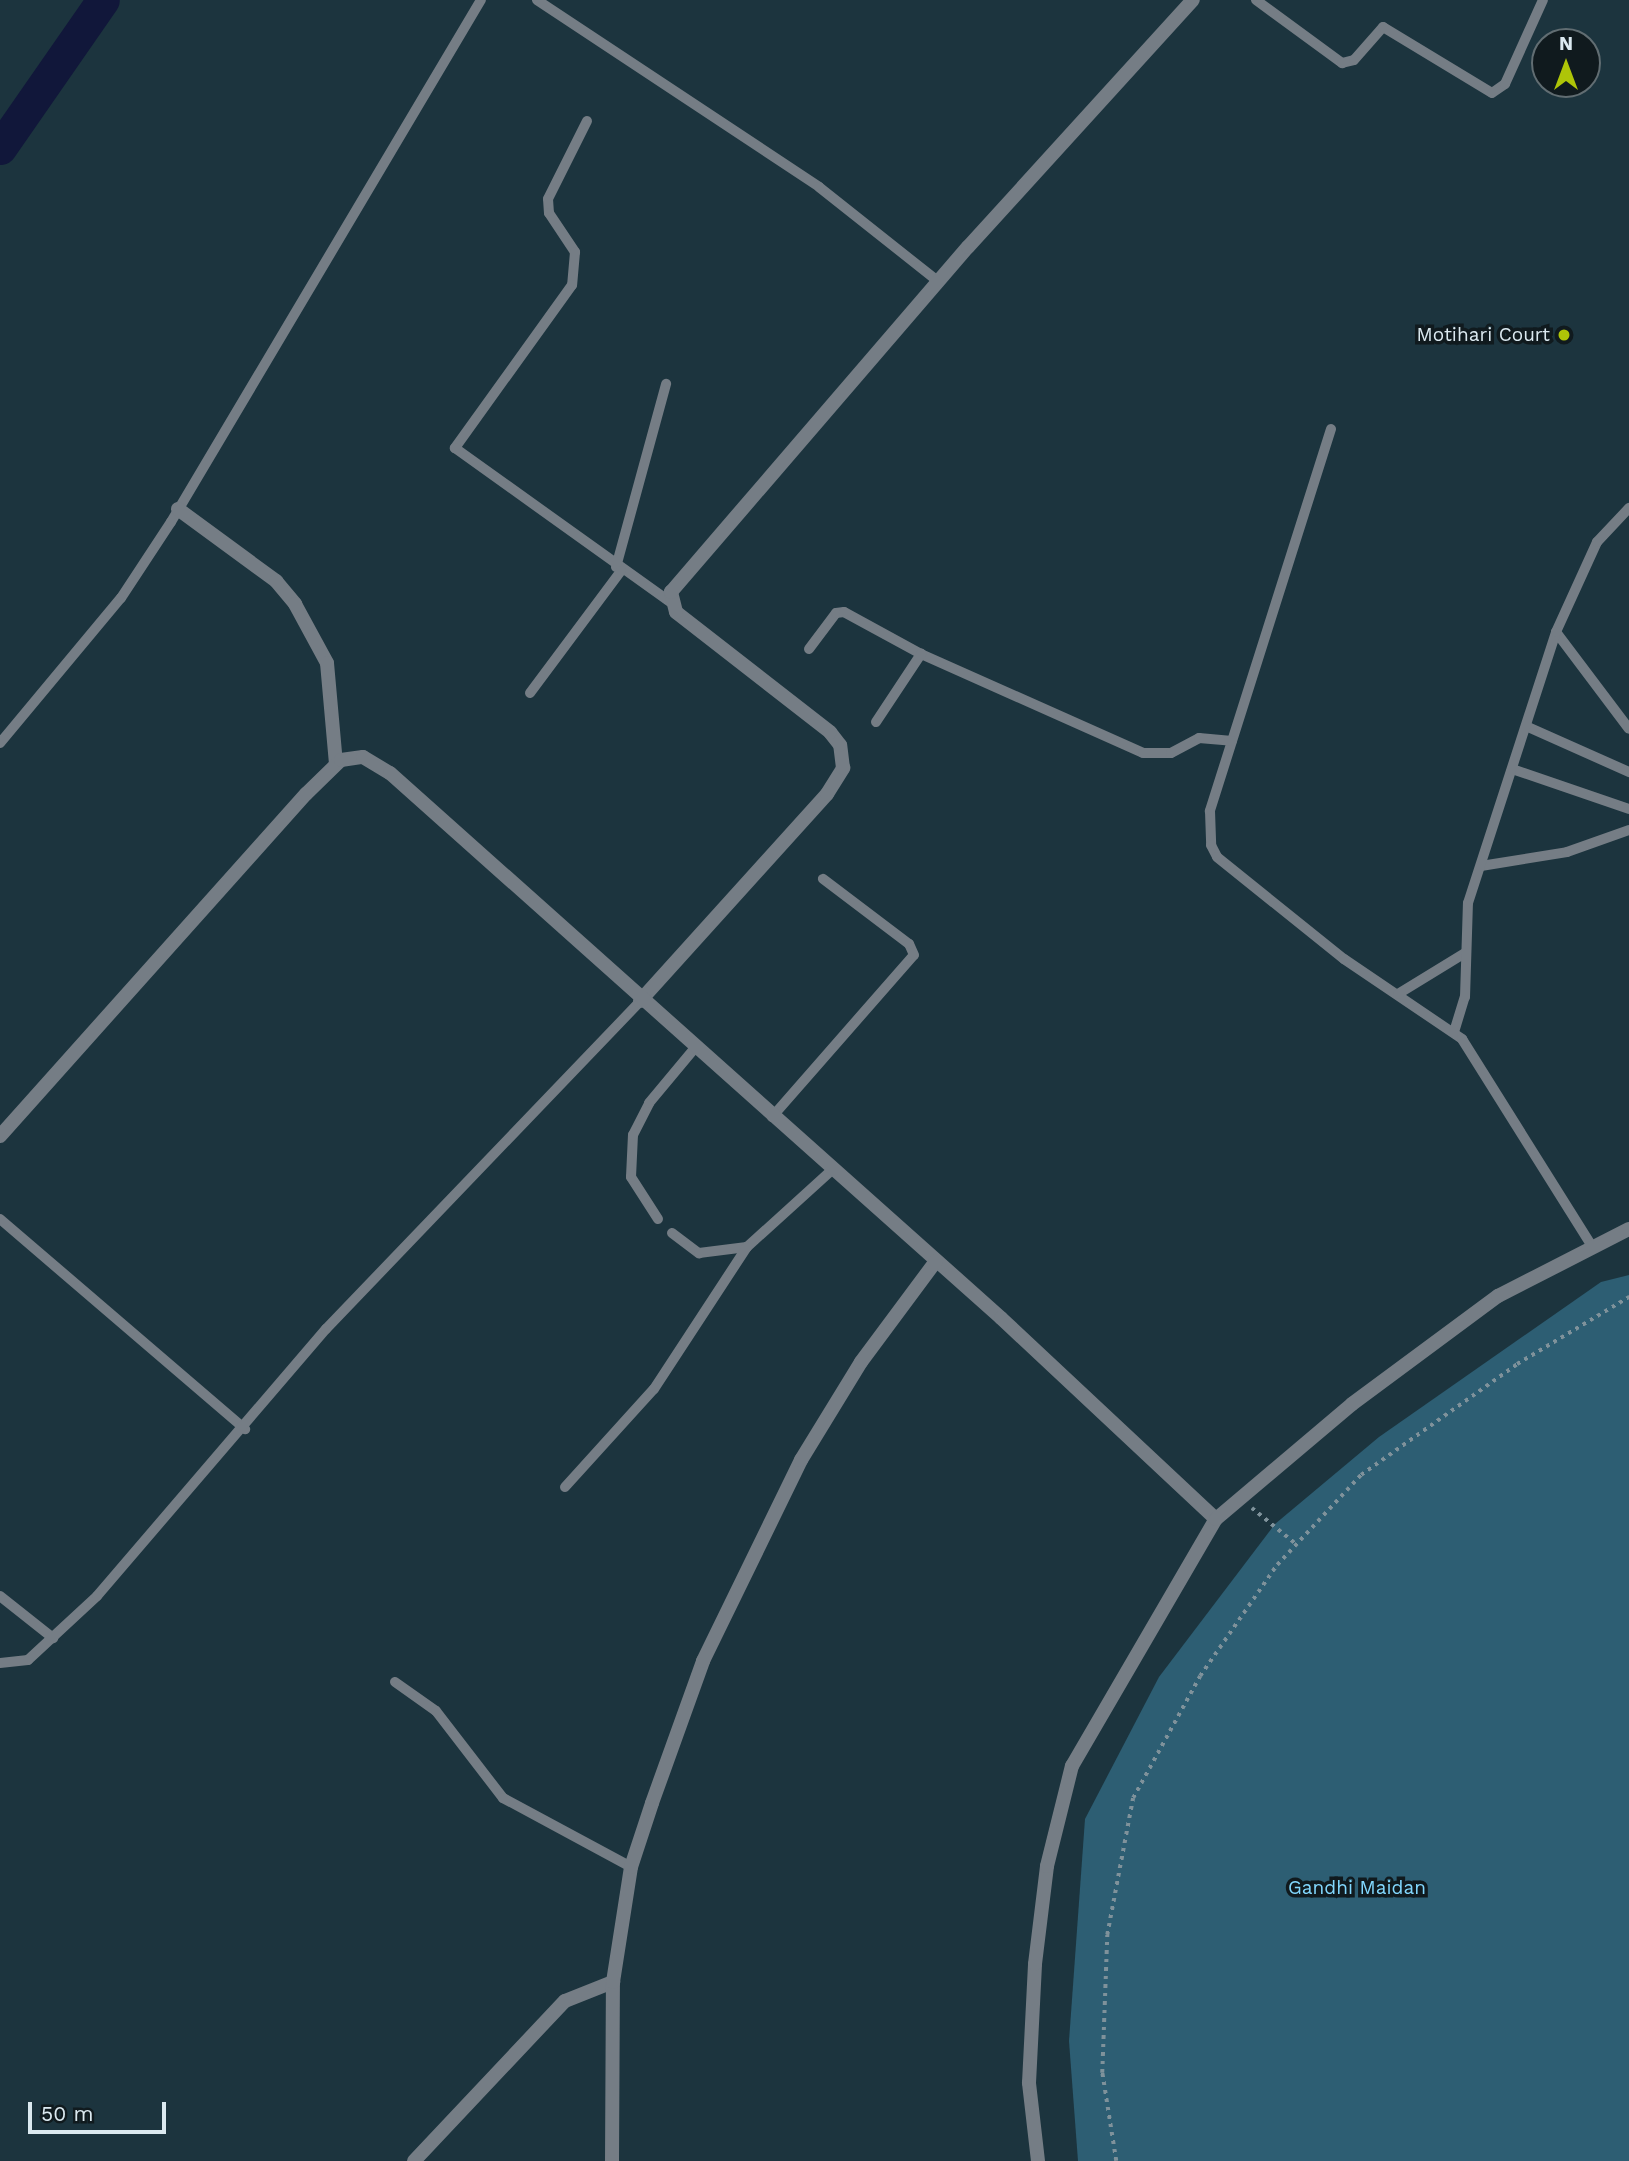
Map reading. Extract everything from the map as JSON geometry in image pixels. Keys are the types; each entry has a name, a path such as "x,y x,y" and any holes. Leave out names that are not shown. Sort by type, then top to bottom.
{"street":[{"path":"640,1001 827,794 843,768 840,745 830,732 670,602 674,586 939,282 1193,0"},
{"path":"178,509 276,581 295,604 327,663 336,764"},
{"path":"0,1136 336,764 363,757 390,773 640,1001 936,1261 1216,1520"},
{"path":"1038,2161 1029,2083 1033,1989 1048,1866 1072,1766 1216,1520 1414,1356 1498,1296 1591,1245 1629,1229"},
{"path":"612,2161 608,2069 613,1982 631,1867 703,1661 801,1460 861,1362 936,1261"},
{"path":"414,2161 565,2001 613,1982"}],"lane":[{"path":"0,743 121,598 178,509 481,0"},
{"path":"537,0 819,187 939,282"},
{"path":"1256,0 1342,63 1354,60 1383,27 1495,93 1543,0"},
{"path":"587,121 548,199 549,213 575,252 572,285 455,448 619,569 670,602"},
{"path":"530,693 619,569 666,384"},
{"path":"1331,429 1208,824 1217,857 1398,995 1454,1032 1474,1054 1591,1245"},
{"path":"1454,1032 1465,997 1468,903 1515,770 1556,632 1597,542 1629,508"},
{"path":"809,649 841,611 921,654 1143,753 1171,753 1199,738 1232,741"},
{"path":"1556,632 1629,729"},
{"path":"876,722 921,654"},
{"path":"1528,727 1629,772"},
{"path":"1515,770 1629,809"},
{"path":"1480,866 1567,852 1629,830"},
{"path":"772,1117 914,955 909,944 823,879"},
{"path":"1398,995 1465,953"},
{"path":"0,1663 28,1660 53,1638 245,1429 413,1235 640,1001"},
{"path":"658,1219 631,1177 633,1135 649,1103 694,1049"},
{"path":"565,1487 654,1389 747,1248 832,1170"},
{"path":"0,1219 245,1429"},
{"path":"672,1233 699,1253 747,1248"},
{"path":"0,1596 53,1638"},
{"path":"395,1682 436,1711 503,1798 631,1867"}],"path":[{"path":"1116,2161 1102,2073 1107,1935 1133,1798 1200,1676 1296,1544 1361,1475 1517,1364 1629,1297"},
{"path":"1242,1498 1296,1544"}],"green space":[{"name":"Gandhi Maidan","path":"1629,1275 1629,2161 1078,2161 1069,2041 1085,1819 1159,1677 1275,1524 1379,1437 1601,1282"}],"waterway":[{"path":"0,148 103,0"}],"place":[{"name":"Motihari Court","path":"1564,335"}]}
